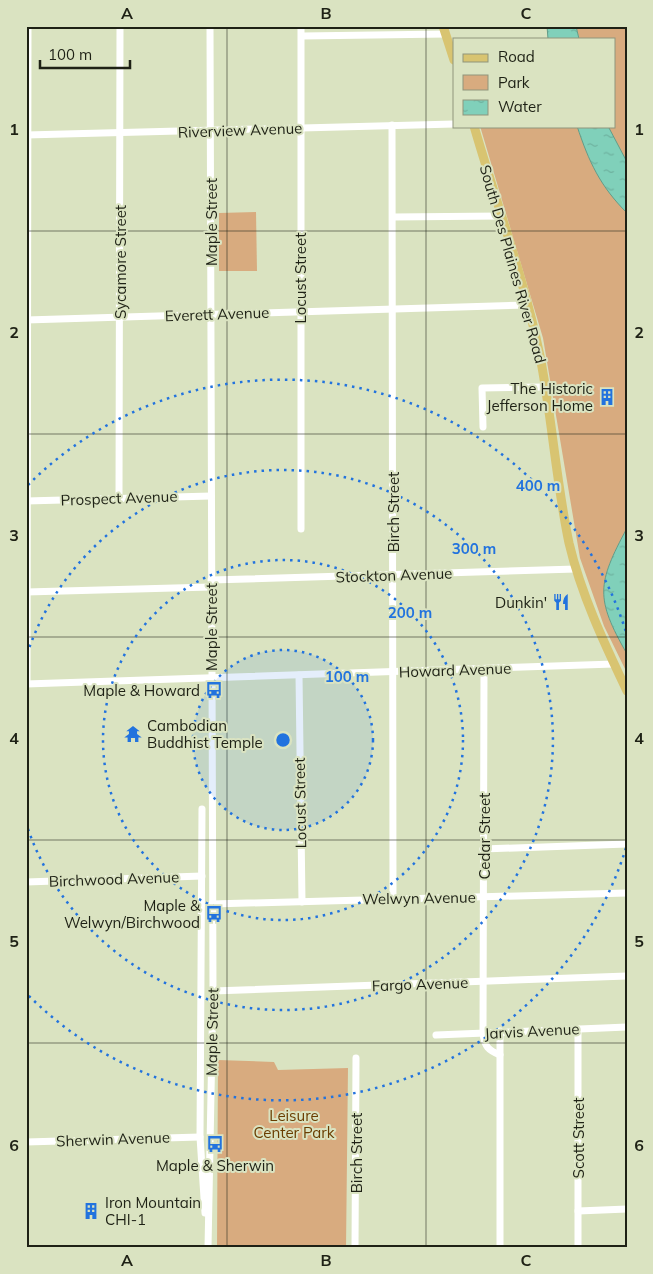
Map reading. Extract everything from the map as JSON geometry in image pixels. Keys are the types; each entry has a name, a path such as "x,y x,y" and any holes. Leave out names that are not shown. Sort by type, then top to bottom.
{"main road":[{"path":"445,30 453,57"},
{"name":"South Des Plaines River Road","path":"475,128 527,305 545,386 566,526 576,569 614,664 627,691"}],"street":[{"path":"27,684 28,26"},
{"name":"Sycamore Street","path":"119,498 120,26"},
{"name":"Maple Street","path":"208,1248 213,991 210,26"},
{"name":"Locust Street","path":"301,529 302,26"},
{"path":"302,36 396,34 445,30"},
{"name":"Riverview Avenue","path":"27,135 453,124"},
{"name":"Birch Street","path":"392,125 394,309 392,898"},
{"path":"393,217 501,216"},
{"name":"Everett Avenue","path":"27,320 527,305"},
{"path":"483,427 482,388 545,386"},
{"name":"Prospect Avenue","path":"27,501 211,496"},
{"name":"Stockton Avenue","path":"27,592 393,575 576,569"},
{"name":"Howard Avenue","path":"27,684 614,664"},
{"name":"Cedar Street","path":"483,1034 484,669"},
{"name":"Locust Street","path":"299,675 302,902"},
{"name":"Maple Street","path":"202,809 200,1137 202,1189 208,1227"},
{"path":"483,849 627,844"},
{"name":"Birchwood Avenue","path":"26,882 202,876"},
{"name":"Welwyn Avenue","path":"212,904 627,893"},
{"name":"Fargo Avenue","path":"213,991 627,976"},
{"name":"Jarvis Avenue","path":"436,1035 627,1027"},
{"name":"Scott Street","path":"578,1029 578,1248"},
{"path":"500,1031 500,1248"},
{"path":"483,1034 485,1045 490,1051 500,1054"},
{"name":"Birch Street","path":"355,1248 356,1058"},
{"name":"Sherwin Avenue","path":"26,1142 200,1137"},
{"path":"578,1211 627,1209"}],"green space":[{"path":"576,26 627,26 627,673 604,626 580,558 543,338 481,128 616,128 616,38 579,38"},
{"path":"256,212 257,271 219,271 219,213"},
{"name":"Leisure Center Park","path":"218,1060 274,1062 278,1070 348,1068 346,1248 217,1248"}],"water":[{"path":"547,26 576,26 579,38 548,38"},
{"path":"578,128 609,128 627,162 627,213 602,183 586,151"},
{"path":"627,528 627,654 609,619 604,591 605,578 610,563"}],"place":[{"name":"The Historic Jefferson Home","path":"607,397"},
{"name":"Dunkin'","path":"561,602"},
{"name":"Maple & Howard","path":"214,690"},
{"name":"Cambodian Buddhist Temple","path":"133,734"},
{"name":"Maple & Welwyn/Birchwood","path":"214,914"},
{"name":"Maple & Sherwin","path":"215,1144"},
{"name":"Iron Mountain CHI-1","path":"91,1211"}]}
